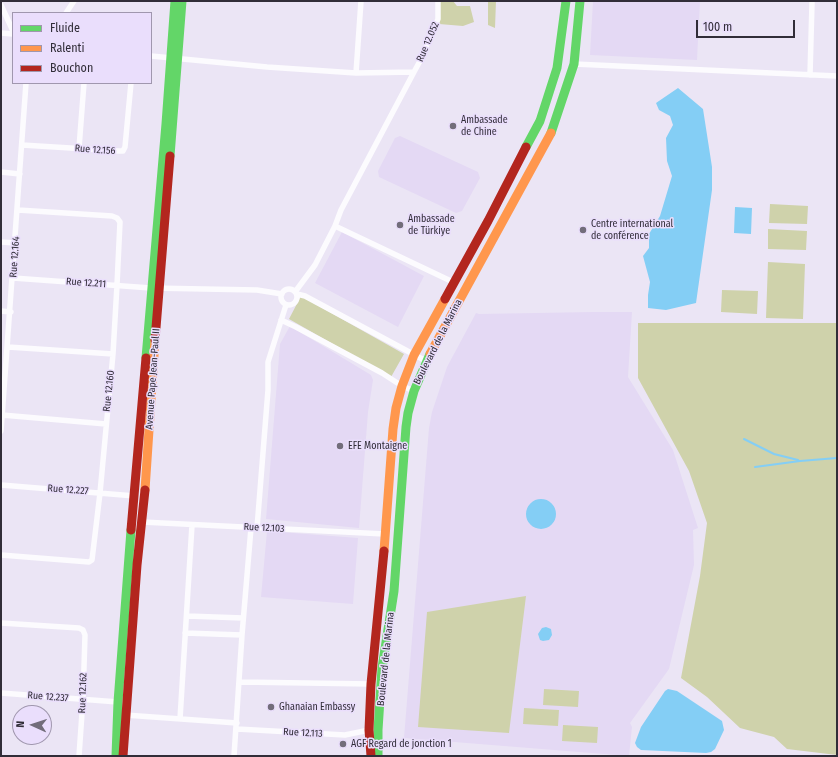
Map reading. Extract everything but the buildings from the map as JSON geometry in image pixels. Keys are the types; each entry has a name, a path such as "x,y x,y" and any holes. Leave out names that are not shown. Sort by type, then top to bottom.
{"main road":[{"name":"Avenue Pape Jean-Paul II","path":"174,59 175,1"},
{"name":"Avenue Pape Jean-Paul II","path":"116,756 118,702 128,564 155,288 174,59 182,1"},
{"name":"Boulevard de la Marina","path":"371,756 369,730 371,684 380,598 393,429 396,408 402,386 414,355 488,221 540,121 557,68 566,1"},
{"name":"Boulevard de la Marina","path":"378,756 382,668 394,591 408,413 414,391 426,361 541,153 558,116 574,64 580,1"},
{"name":"Avenue Pape Jean-Paul II","path":"124,756 138,544 142,522 155,288"}],"street":[{"path":"67,12 74,1"},
{"path":"356,73 360,1"},
{"name":"Rue 12.052","path":"152,56 356,73 414,72 420,62 438,19 438,1"},
{"path":"810,75 812,4"},
{"path":"1,5 12,28"},
{"path":"1,33 12,34"},
{"path":"574,64 837,76"},
{"path":"286,305 289,306 297,300 296,293 315,265 335,226 341,210 414,72"},
{"name":"Rue 12.164","path":"1,431 3,381 11,312 26,84"},
{"path":"79,148 84,84"},
{"name":"Rue 12.156","path":"22,145 119,152 123,151 125,147 131,84"},
{"path":"1,172 20,174"},
{"name":"Rue 12.160","path":"1,555 89,562 92,560 100,492 117,286 120,222 117,218 112,216 18,210"},
{"path":"335,226 453,282"},
{"path":"1,242 16,243"},
{"name":"Rue 12.211","path":"13,278 155,288 257,290 282,294"},
{"path":"286,305 282,301 282,294 289,289 305,296 426,361"},
{"path":"257,528 268,390 268,362 286,305"},
{"path":"1,311 11,312"},
{"path":"281,320 382,373 402,386 414,391"},
{"path":"8,347 112,354"},
{"path":"2,415 106,424"},
{"name":"Rue 12.227","path":"1,485 135,496"},
{"name":"Rue 12.103","path":"142,522 385,534"},
{"path":"180,719 192,525"},
{"path":"234,756 243,618 251,528"},
{"path":"186,616 243,618"},
{"name":"Rue 12.162","path":"1,623 79,628 83,630 85,636 79,756"},
{"path":"185,633 242,635"},
{"path":"240,682 371,684"},
{"name":"Rue 12.237","path":"1,693 118,702"},
{"name":"Rue 12.113","path":"126,715 345,735 369,730"}],"shaded area":[{"path":"593,1 700,1 697,60 590,55"},
{"path":"400,136 478,172 480,178 462,211 456,213 379,177 378,171 395,138"},
{"path":"342,232 424,276 398,327 315,283"},
{"path":"632,312 628,377 673,450 698,528 693,530 694,565 669,669 630,723 632,727 629,756 404,738 429,428 432,412 447,367 476,313"},
{"path":"290,326 371,375 373,380 368,412 359,528 266,519 280,344"},
{"path":"267,531 358,538 353,604 261,597"}],"green space":[{"path":"440,1 453,1 457,6 470,6 474,22 463,26 439,24"},
{"path":"488,1 496,1 495,28 488,25"},
{"path":"770,204 808,206 807,224 769,223"},
{"path":"768,229 807,231 806,250 768,249"},
{"path":"768,262 805,264 803,319 766,318"},
{"path":"722,290 758,291 757,314 721,312"},
{"path":"301,296 404,354 391,377 289,319"},
{"path":"638,323 837,323 837,755 787,749 774,737 740,728 707,697 681,678 700,576 707,523 689,471 638,378"},
{"path":"526,596 509,733 418,727 427,612"},
{"path":"544,689 579,691 578,707 543,705"},
{"path":"524,708 559,710 558,726 523,724"},
{"path":"563,725 598,727 597,743 562,741"}],"water":[{"path":"678,88 703,109 712,167 712,190 696,303 666,310 648,308 650,282 643,256 649,248 649,234 660,216 672,176 667,161 666,138 673,125 670,116 659,110 656,103"},
{"path":"735,207 752,208 751,234 734,233"},
{"path":"541,499 547,500 555,508 555,520 547,528 541,529 535,528 527,520 526,514 527,508 535,500"},
{"path":"546,627 551,629 552,635 549,640 540,640 538,634 542,628"},
{"path":"668,689 677,691 722,721 724,730 715,749 711,752 641,750 637,747 635,743 641,727 665,691"}],"waterway":[{"path":"744,439 774,454 798,460"},
{"path":"755,467 837,458"}],"traffic: fast":[{"path":"146,358 175,1"},
{"path":"170,156 182,1"},
{"path":"526,147 540,121 557,68 566,1"},
{"path":"551,133 574,64 580,1"},
{"path":"378,756 382,668 394,591 406,427 414,391 430,354"},
{"path":"116,756 118,702 131,530"}],"traffic: slow":[{"path":"430,354 551,133"},
{"path":"384,551 393,429 396,408 402,386 414,355 445,299"},
{"path":"145,490 155,340"}],"traffic: jam":[{"path":"445,299 488,221 526,147"},
{"path":"155,340 170,156"},
{"path":"131,530 146,358"},
{"path":"123,756 137,565 145,490"},
{"path":"371,756 369,730 371,684 384,551"}],"place":[{"name":"Ambassade de Chine","path":"453,126"},
{"name":"Ambassade de Türkiye","path":"400,225"},
{"name":"Centre international de conférence","path":"583,230"},
{"name":"EFE Montaigne","path":"340,446"},
{"name":"Ghanaian Embassy","path":"271,707"},
{"name":"AGF Regard de jonction 1","path":"343,744"}]}
